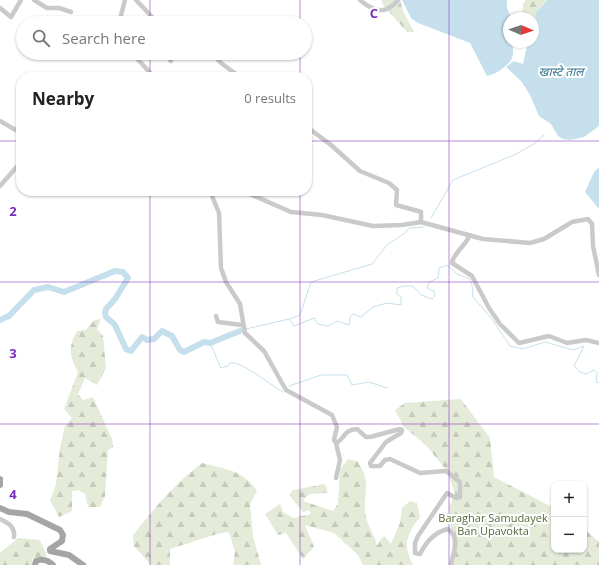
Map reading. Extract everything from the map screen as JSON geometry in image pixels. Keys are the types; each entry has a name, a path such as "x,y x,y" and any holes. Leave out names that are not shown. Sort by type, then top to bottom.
{"main road":[{"path":"0,479 0,485"},
{"path":"0,508 9,512 28,514 60,530 63,535 62,542 50,549 50,551 69,555 83,565"},
{"path":"35,565 36,561 41,559 47,560 53,565"}],"street":[{"path":"0,8 11,17 22,0"},
{"path":"34,0 47,8 59,8 71,12"},
{"path":"121,16 125,0"},
{"path":"136,0 151,16"},
{"path":"360,0 371,7 384,10 391,8 398,0"},
{"path":"138,60 149,72"},
{"path":"218,60 233,72"},
{"path":"0,121 16,130"},
{"path":"312,131 360,170 389,183 397,192 396,205 420,212 421,222"},
{"path":"0,186 16,168"},
{"path":"212,196 220,218 221,268 226,282 240,304 242,325 250,339 266,353 286,390 332,415 337,427 334,440 336,443 340,465 336,478"},
{"path":"254,196 291,212 322,215 368,225 402,225 421,222 483,239 535,242 552,235 572,222 588,219 592,224 593,246 599,275"},
{"path":"469,236 465,244 452,259 452,263 472,276 489,308 500,324 519,343 549,336 567,343 586,340 599,343"},
{"path":"216,316 218,322 242,325"},
{"path":"336,443 339,442 345,432 351,430 358,429 370,437 401,429 401,433 382,446 370,463 371,466 380,466 385,460 390,459 420,473 446,471 460,482 460,497 456,498 447,494 418,536 414,548 416,553 420,554 425,544 435,534 448,529 455,539 456,549 451,565"},
{"path":"0,519 10,524 14,532 14,537"}],"green space":[{"path":"381,0 400,0 403,11 414,32 407,32 384,6"},
{"path":"526,0 547,0 538,12 522,12 523,4"},
{"path":"101,319 97,329 103,336 106,368 97,385 85,378 78,394 83,400 93,397 112,439 113,447 108,450 105,496 100,507 88,507 85,494 79,490 72,491 72,511 59,517 50,500 56,484 60,448 65,426 72,418 64,409 78,372 71,356 72,342 77,331 86,330 94,320"},
{"name":"Baraghar Samudayek Ban Upavokta","path":"461,399 490,438 494,477 551,506 551,553 587,553 587,532 599,542 599,565 451,565 453,551 449,507 455,494 447,471 425,444 404,427 395,410 405,403"},
{"path":"348,459 357,461 365,477 366,517 377,546 384,536 391,544 400,523 402,508 410,501 417,503 420,517 409,534 407,545 413,565 363,565 358,555 334,533 305,525 314,547 303,559 286,533 278,535 265,514 280,504 283,512 293,518 311,514 309,510 303,512 289,495 293,490 325,484 328,493 309,494 303,501 333,511 338,504 340,470"},
{"path":"202,463 240,474 252,484 257,491 250,504 253,536 261,565 233,565 235,552 229,532 217,534 170,549 170,565 151,565 134,546 133,535 141,525 174,488"},
{"path":"18,538 40,540 47,556 32,559 33,565 0,565 0,553"}],"water":[{"path":"402,0 507,0 509,12 503,12 503,48 513,48 513,56 508,64 501,70 487,76 470,43 418,23 411,18"},
{"name":"खास्टे ताल","path":"547,0 599,0 599,126 584,137 570,140 563,139 558,136 551,124 539,116 530,95 522,82 506,67 514,61 523,64 527,48 539,48 539,12 537,12"},
{"path":"599,167 599,209 585,192 594,172"}],"waterway":[{"path":"431,218 453,180 514,155 534,144 544,135"},
{"path":"290,319 300,315 311,282 372,264 387,245 405,233 409,228 424,227"},
{"path":"246,329 289,319 294,326 314,318 318,324 328,326 337,321 349,325 350,317 353,314 361,317 373,307 387,303 401,305 401,297 397,294 397,288 404,286 413,286 421,295 432,299 435,296 434,291 427,288 429,282 438,278 439,268 447,265 457,274 470,279 473,297 492,319 510,346 523,349 545,342 573,350 584,346 574,366 580,372 586,374 594,370 597,373 596,382 599,383"},
{"path":"0,320 9,316 34,290 48,287 64,292 115,271 123,272 128,278 115,299 106,309 105,313 106,317 115,325 126,349 131,351 142,337 147,340 154,339 162,331 172,336 180,350 184,352 204,342 210,343 240,331"},
{"path":"210,343 221,368 228,366 230,363 241,365 283,392"},
{"path":"289,386 321,375 347,375 352,385 369,382 387,388"}]}
